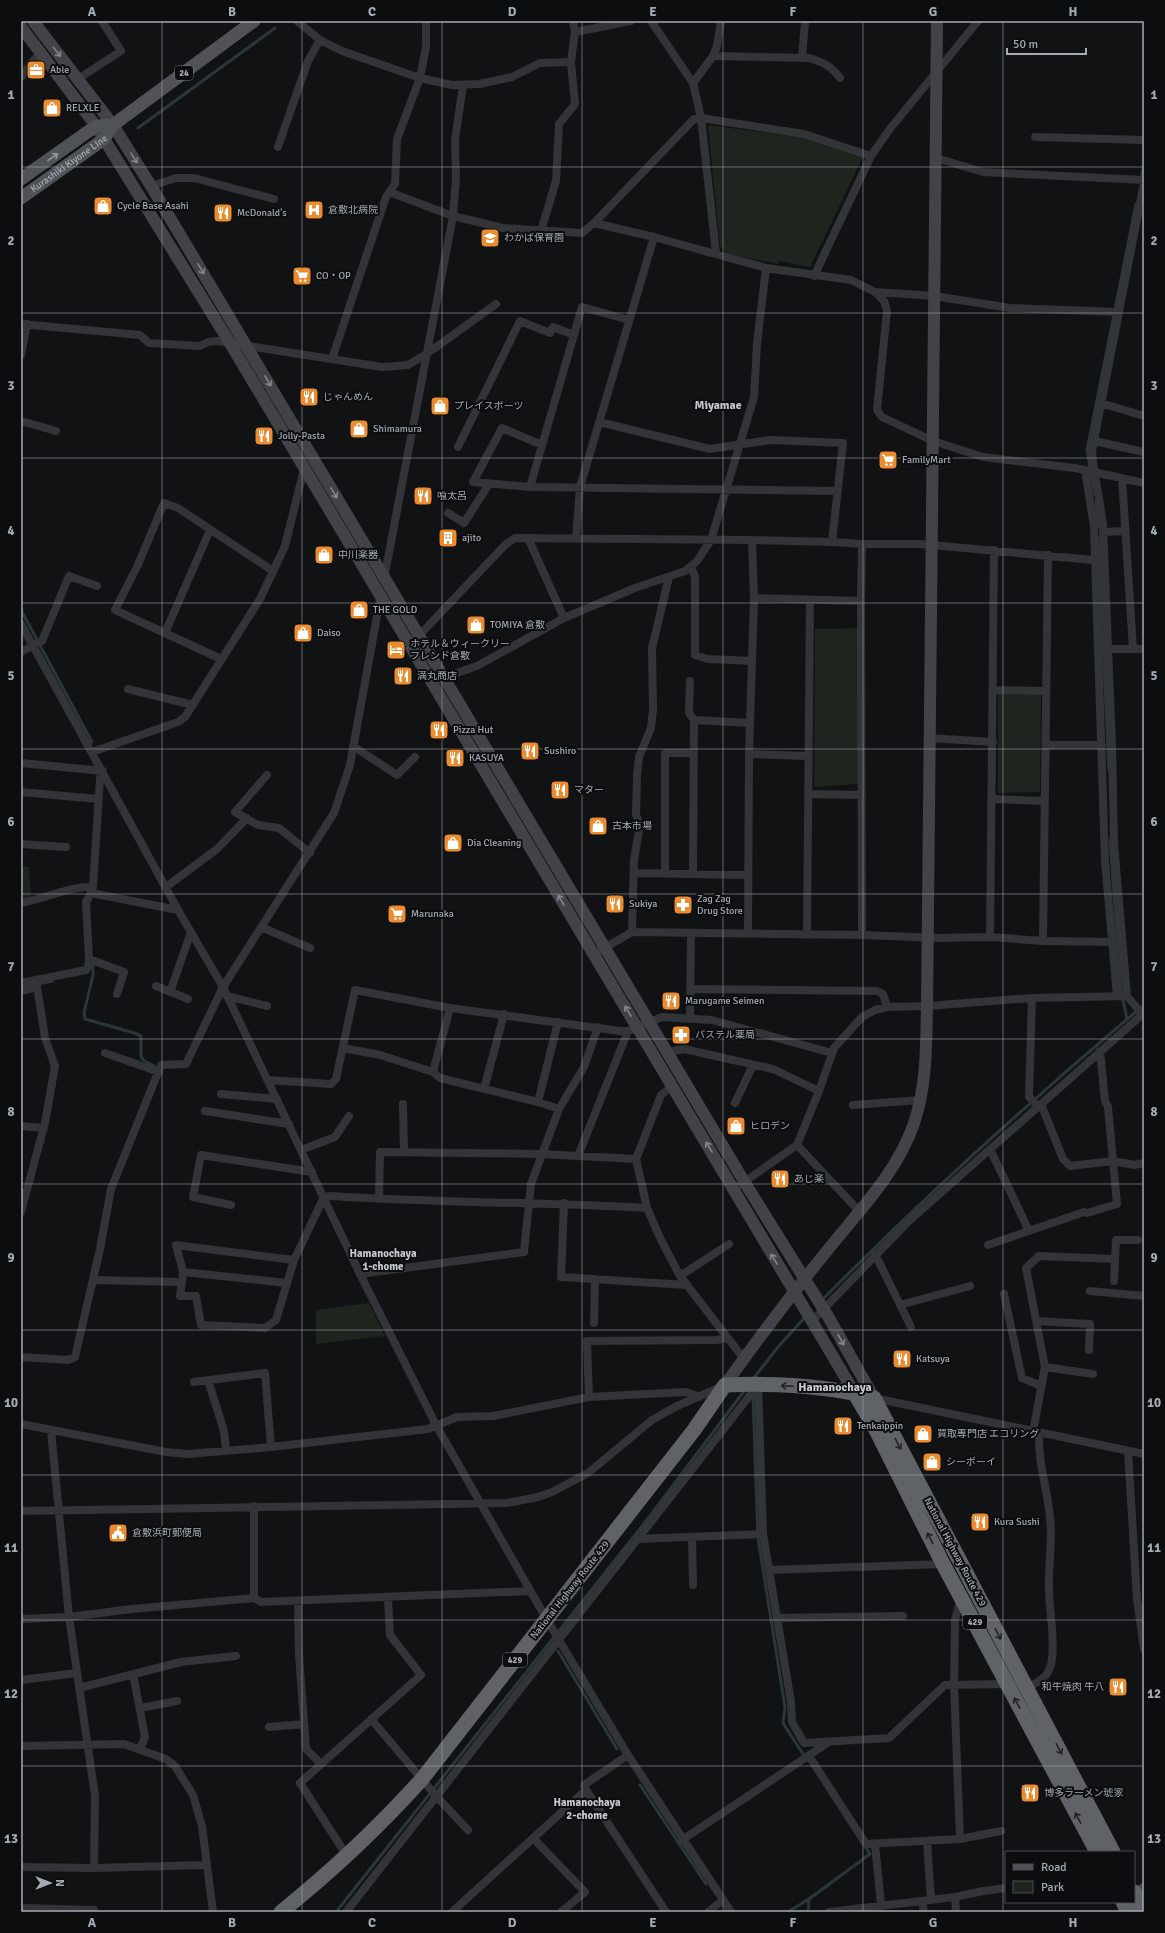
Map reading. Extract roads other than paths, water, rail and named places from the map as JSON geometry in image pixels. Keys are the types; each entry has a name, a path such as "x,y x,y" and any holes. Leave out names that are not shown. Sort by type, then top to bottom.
{"highway":[{"path":"725,1385 752,1384 833,1389 854,1392 874,1398"},
{"name":"National Highway Route 429","path":"281,1912 347,1856 385,1819 430,1789 554,1633 725,1385"},
{"name":"National Highway Route 429","path":"854,1392 876,1430 961,1597 1096,1851"},
{"name":"National Highway Route 429","path":"874,1398 1112,1851"},
{"path":"1135,1902 1144,1910"}],"main road":[{"name":"Kurashiki Kiyone Line","path":"21,198 104,139 113,125 254,21"},
{"name":"Kurashiki Kiyone Line","path":"21,179 96,126 113,125"}],"street":[{"path":"33,21 113,125 151,186 745,1183 804,1280 821,1305 874,1398 1144,1454"},
{"path":"78,79 121,51 102,21"},
{"path":"297,21 320,40 342,51 420,78 452,85 480,84 512,77 540,63 571,62"},
{"path":"332,360 386,197 395,184 397,139 420,78 426,47 426,21"},
{"path":"541,231 556,181 559,124 575,104 571,62 575,32 573,21"},
{"path":"575,32 631,21"},
{"path":"651,21 693,83 701,118 716,253"},
{"path":"693,83 713,56 717,46 721,21"},
{"path":"802,58 806,21"},
{"path":"21,1511 507,1503 538,1497 552,1492 588,1473 652,1420 676,1406 725,1385 804,1280 886,1177 901,1152 913,1127 921,1100 925,1072 937,21"},
{"path":"814,276 871,156 889,130 978,21"},
{"path":"21,27 96,126 230,343 380,599 594,954 633,1029 672,1086 854,1392"},
{"path":"278,147 308,61 320,40"},
{"path":"21,77 40,52"},
{"path":"713,56 802,58 824,62 834,70 840,78"},
{"path":"21,1357 68,1360 75,1357 93,1280 111,1189 161,1065 186,1064 222,986 310,853 334,813 350,765 453,216 456,178 455,140 463,85"},
{"path":"389,192 453,216 503,228 582,233 594,223 694,119 701,118 804,134 871,156"},
{"path":"1035,138 1144,140"},
{"path":"936,158 983,172 1142,180 1115,312 1102,403 1089,471 1108,649 1114,796 1114,843 1122,996"},
{"path":"151,186 176,178 194,178 274,199"},
{"path":"594,223 716,253 766,268 814,276 851,280 875,292 884,301 887,311 876,410 882,417 933,441 989,459 1089,471 1144,483"},
{"path":"576,538 580,487 654,237"},
{"path":"430,682 477,666 564,618 635,588 685,571 697,562 711,540 754,397 757,344 766,268"},
{"path":"875,292 934,296 1010,308 1115,312"},
{"path":"21,354 24,324 140,335 149,343 200,346 212,341 382,367 408,365 426,355 496,304"},
{"path":"530,487 582,307 629,320"},
{"path":"458,447 520,321 550,333 553,327 574,335"},
{"path":"1102,403 1144,416"},
{"path":"21,421 56,431"},
{"path":"599,422 710,449 740,443 770,440 843,443 832,542"},
{"path":"542,445 502,428 473,482 530,487 838,491"},
{"path":"1094,441 1144,452"},
{"path":"92,752 178,722 185,717 260,599 285,546 304,469"},
{"path":"1089,471 1100,496 1103,532 1099,560 1105,861 1112,942 1122,996"},
{"path":"1122,478 1133,649"},
{"path":"448,513 464,523 489,484"},
{"path":"221,659 115,610 137,567 164,503 178,508 273,571"},
{"path":"165,633 210,530"},
{"path":"1103,532 1126,531"},
{"path":"409,646 505,545 515,538 752,540 862,544 932,544 1099,560"},
{"path":"528,538 564,618"},
{"path":"748,934 749,754 754,598 752,540"},
{"path":"862,544 862,935"},
{"path":"990,937 994,690 994,550"},
{"path":"1043,941 1048,555"},
{"path":"691,567 695,577 695,655 708,659 752,661"},
{"path":"21,652 36,644 69,576 97,586"},
{"path":"632,932 634,860 640,824 636,815 637,775 639,757 651,728 653,709 652,648 669,577"},
{"path":"754,598 861,600"},
{"path":"807,934 810,600"},
{"path":"21,624 36,644 92,752 178,910 222,986 360,1274 436,1425 554,1633 628,1756 682,1840 731,1912"},
{"path":"1108,649 1144,649"},
{"path":"690,680 689,713 694,720 693,874"},
{"path":"128,689 193,705"},
{"path":"994,690 1046,691"},
{"path":"694,720 750,723"},
{"path":"929,738 993,742"},
{"path":"1046,745 1102,745"},
{"path":"353,746 397,775 415,756"},
{"path":"665,873 665,753 694,753"},
{"path":"749,754 808,756"},
{"path":"21,763 103,770"},
{"path":"21,990 36,984 86,970 92,960 86,902 92,890 96,798 103,770"},
{"path":"267,776 235,812 258,825 279,828 310,853"},
{"path":"21,792 96,798"},
{"path":"808,794 862,795"},
{"path":"992,799 1045,801"},
{"path":"166,887 217,849 247,818"},
{"path":"21,844 66,847"},
{"path":"634,873 748,875"},
{"path":"21,903 36,901 77,888 92,890 178,910"},
{"path":"262,927 310,948"},
{"path":"170,992 191,932"},
{"path":"594,954 632,932 990,937 1043,941 1112,942"},
{"path":"690,1019 691,933"},
{"path":"92,960 124,972 117,994"},
{"path":"21,984 36,984"},
{"path":"21,1212 44,1128 55,1066 53,1056 45,1038 36,984"},
{"path":"156,986 188,999"},
{"path":"690,989 877,991 883,994 887,1007"},
{"path":"268,1080 330,1084 336,1080 355,990 450,1008 504,1014 598,1028 633,1029 662,1017 712,1020 832,1053"},
{"path":"227,996 267,1006"},
{"path":"734,1189 745,1183 797,1145 819,1091 834,1048 862,1017 875,1010 887,1007 926,1006 1032,998 1122,996 1141,1011 1100,1052 1038,1105 875,1254 809,1317"},
{"path":"1032,998 1029,1097 1038,1105 1063,1159 1070,1166 1113,1161 1134,1165 1144,1163"},
{"path":"432,1072 450,1008"},
{"path":"484,1089 504,1014"},
{"path":"538,1102 558,1022"},
{"path":"360,1274 524,1252 531,1184 559,1109 584,1067 598,1028"},
{"path":"578,1156 633,1029"},
{"path":"343,1048 380,1055 432,1072 440,1078 538,1102 559,1109"},
{"path":"667,1052 684,1049 773,1069 819,1091"},
{"path":"988,1245 1084,1212 1117,1204 1108,1107 1105,1101 1100,1052"},
{"path":"105,1053 159,1072"},
{"path":"735,1103 753,1065"},
{"path":"672,1086 661,1095 636,1159 647,1208 660,1240 680,1276 726,1338 744,1359"},
{"path":"221,1094 277,1099"},
{"path":"853,1104 921,1100"},
{"path":"404,1104 404,1152"},
{"path":"205,1111 289,1124"},
{"path":"301,1150 335,1137 349,1116"},
{"path":"21,1126 44,1128"},
{"path":"797,1145 859,1211"},
{"path":"990,1149 1029,1230"},
{"path":"379,1199 380,1152 541,1154 636,1159"},
{"path":"231,1205 193,1197 201,1155 312,1172"},
{"path":"324,1197 564,1203 647,1208"},
{"path":"294,1260 176,1245 183,1272 180,1296 196,1296 201,1325 265,1328 276,1320 294,1260 324,1197"},
{"path":"564,1203 561,1277 687,1285"},
{"path":"1114,1281 1116,1240 1138,1240"},
{"path":"680,1276 728,1244"},
{"path":"875,1254 911,1327"},
{"path":"752,1384 760,1534 777,1618 791,1702 792,1722 804,1743 889,1738 945,1685 1007,1684 1027,1687 1037,1683 1048,1672 1051,1660 1052,1634 1049,1591 1050,1518 1038,1454 1036,1432 1041,1386 1045,1367 1026,1268 1039,1256 1115,1259"},
{"path":"183,1272 287,1283"},
{"path":"93,1280 182,1282"},
{"path":"594,1323 595,1280"},
{"path":"900,1305 970,1286"},
{"path":"1090,1291 1144,1296"},
{"path":"1004,1294 1022,1378 1041,1386"},
{"path":"1036,1321 1090,1324 1089,1350"},
{"path":"589,1397 587,1341 717,1340 726,1338"},
{"path":"1045,1367 1093,1374"},
{"path":"194,1382 265,1373 271,1447"},
{"path":"208,1380 224,1431 226,1451"},
{"path":"346,1912 430,1789 554,1633 637,1539 752,1384"},
{"path":"21,1424 166,1452 188,1454 271,1447 428,1429 456,1417 494,1416 589,1397 686,1392 707,1401 709,1408"},
{"path":"51,1430 69,1617 95,1796 94,1868"},
{"path":"1128,1451 1137,1599 1143,1631 1144,1649"},
{"path":"254,1506 254,1598"},
{"path":"637,1539 760,1534"},
{"path":"692,1537 693,1585"},
{"path":"768,1570 944,1564"},
{"path":"21,1619 69,1617 132,1609 254,1598 261,1602 530,1591"},
{"path":"960,1839 954,1685 955,1620 961,1597"},
{"path":"347,1856 300,1783 421,1675 390,1635 388,1598"},
{"path":"298,1601 299,1655 306,1749 321,1764"},
{"path":"777,1618 904,1616"},
{"path":"80,1688 181,1662 236,1656"},
{"path":"21,1680 77,1673"},
{"path":"133,1674 145,1737 140,1749"},
{"path":"140,1708 177,1701"},
{"path":"370,1719 430,1789 468,1830"},
{"path":"268,1727 304,1724"},
{"path":"682,1840 830,1742"},
{"path":"21,1746 88,1746 124,1744 166,1759 175,1766 194,1795 202,1826 213,1912"},
{"path":"628,1756 584,1785 666,1912"},
{"path":"807,1757 866,1844 960,1839 1001,1831"},
{"path":"452,1912 586,1790"},
{"path":"534,1838 585,1892 561,1912"},
{"path":"927,1841 931,1900"},
{"path":"876,1844 881,1905"},
{"path":"21,1867 94,1868 206,1865"},
{"path":"829,1912 955,1897 1005,1888"},
{"path":"955,1897 956,1912"},
{"path":"708,1912 723,1900"},
{"path":"922,1900 924,1912"},
{"path":"21,1908 94,1910 94,1912"}],"waterway":[{"path":"138,128 275,28"},
{"path":"1141,179 1144,163"},
{"path":"1095,495 1087,450 1136,204"},
{"path":"1096,501 1098,527"},
{"path":"1098,537 1109,771"},
{"path":"21,610 92,742"},
{"path":"1110,840 1121,990 1127,1019"},
{"path":"93,962 93,975 84,1013 85,1019 141,1036 141,1056 143,1060 154,1066"},
{"path":"38,984 52,981"},
{"path":"821,1301 899,1224 979,1149 1144,1005"},
{"path":"753,1379 778,1347 806,1316"},
{"path":"336,1912 650,1516 745,1390"},
{"path":"753,1398 758,1538 785,1707 783,1723 805,1757"},
{"path":"558,1651 617,1749"},
{"path":"640,1785 706,1884"},
{"path":"808,1912 809,1899 870,1854 864,1845"},
{"path":"788,1912 809,1899"}],"place":[{"name":"Able","path":"36,70"},
{"name":"RELXLE","path":"52,108"},
{"name":"Cycle Base Asahi","path":"103,206"},
{"name":"倉敷北病院","path":"314,210"},
{"name":"McDonald's","path":"223,213"},
{"name":"わかば保育園","path":"490,238"},
{"name":"CO・OP","path":"302,276"},
{"name":"じゃんめん","path":"309,397"},
{"name":"プレイスポーツ","path":"440,406"},
{"name":"Shimamura","path":"359,429"},
{"name":"Jolly-Pasta","path":"264,436"},
{"name":"FamilyMart","path":"888,460"},
{"name":"喰太呂","path":"423,496"},
{"name":"ajito","path":"448,538"},
{"name":"中川楽器","path":"324,555"},
{"name":"THE GOLD","path":"359,610"},
{"name":"TOMIYA 倉敷","path":"476,625"},
{"name":"Daiso","path":"303,633"},
{"name":"ホテル＆ウィークリー フレンド倉敷","path":"396,650"},
{"name":"満丸商店","path":"403,676"},
{"name":"Pizza Hut","path":"439,730"},
{"name":"Sushiro","path":"530,751"},
{"name":"KASUYA","path":"455,758"},
{"name":"マター","path":"560,790"},
{"name":"古本市場","path":"598,826"},
{"name":"Dia Cleaning","path":"453,843"},
{"name":"Sukiya","path":"615,904"},
{"name":"Zag Zag Drug Store","path":"683,905"},
{"name":"Marunaka","path":"397,914"},
{"name":"Marugame Seimen","path":"671,1001"},
{"name":"パステル薬局","path":"681,1035"},
{"name":"ヒロデン","path":"736,1126"},
{"name":"あじ楽","path":"780,1179"},
{"name":"Katsuya","path":"902,1359"},
{"name":"Tenkaippin","path":"843,1426"},
{"name":"買取専門店 エコリング","path":"923,1434"},
{"name":"シーボーイ","path":"932,1462"},
{"name":"Kura Sushi","path":"980,1522"},
{"name":"倉敷浜町郵便局","path":"118,1533"},
{"name":"和牛焼肉 牛八","path":"1118,1687"},
{"name":"博多ラーメン琥家","path":"1030,1793"}],"district":[{"name":"Miyamae","path":"718,405"},
{"name":"Hamanochaya 1-chome","path":"383,1259"},
{"name":"Hamanochaya","path":"835,1387"},
{"name":"Hamanochaya 2-chome","path":"587,1808"}]}
